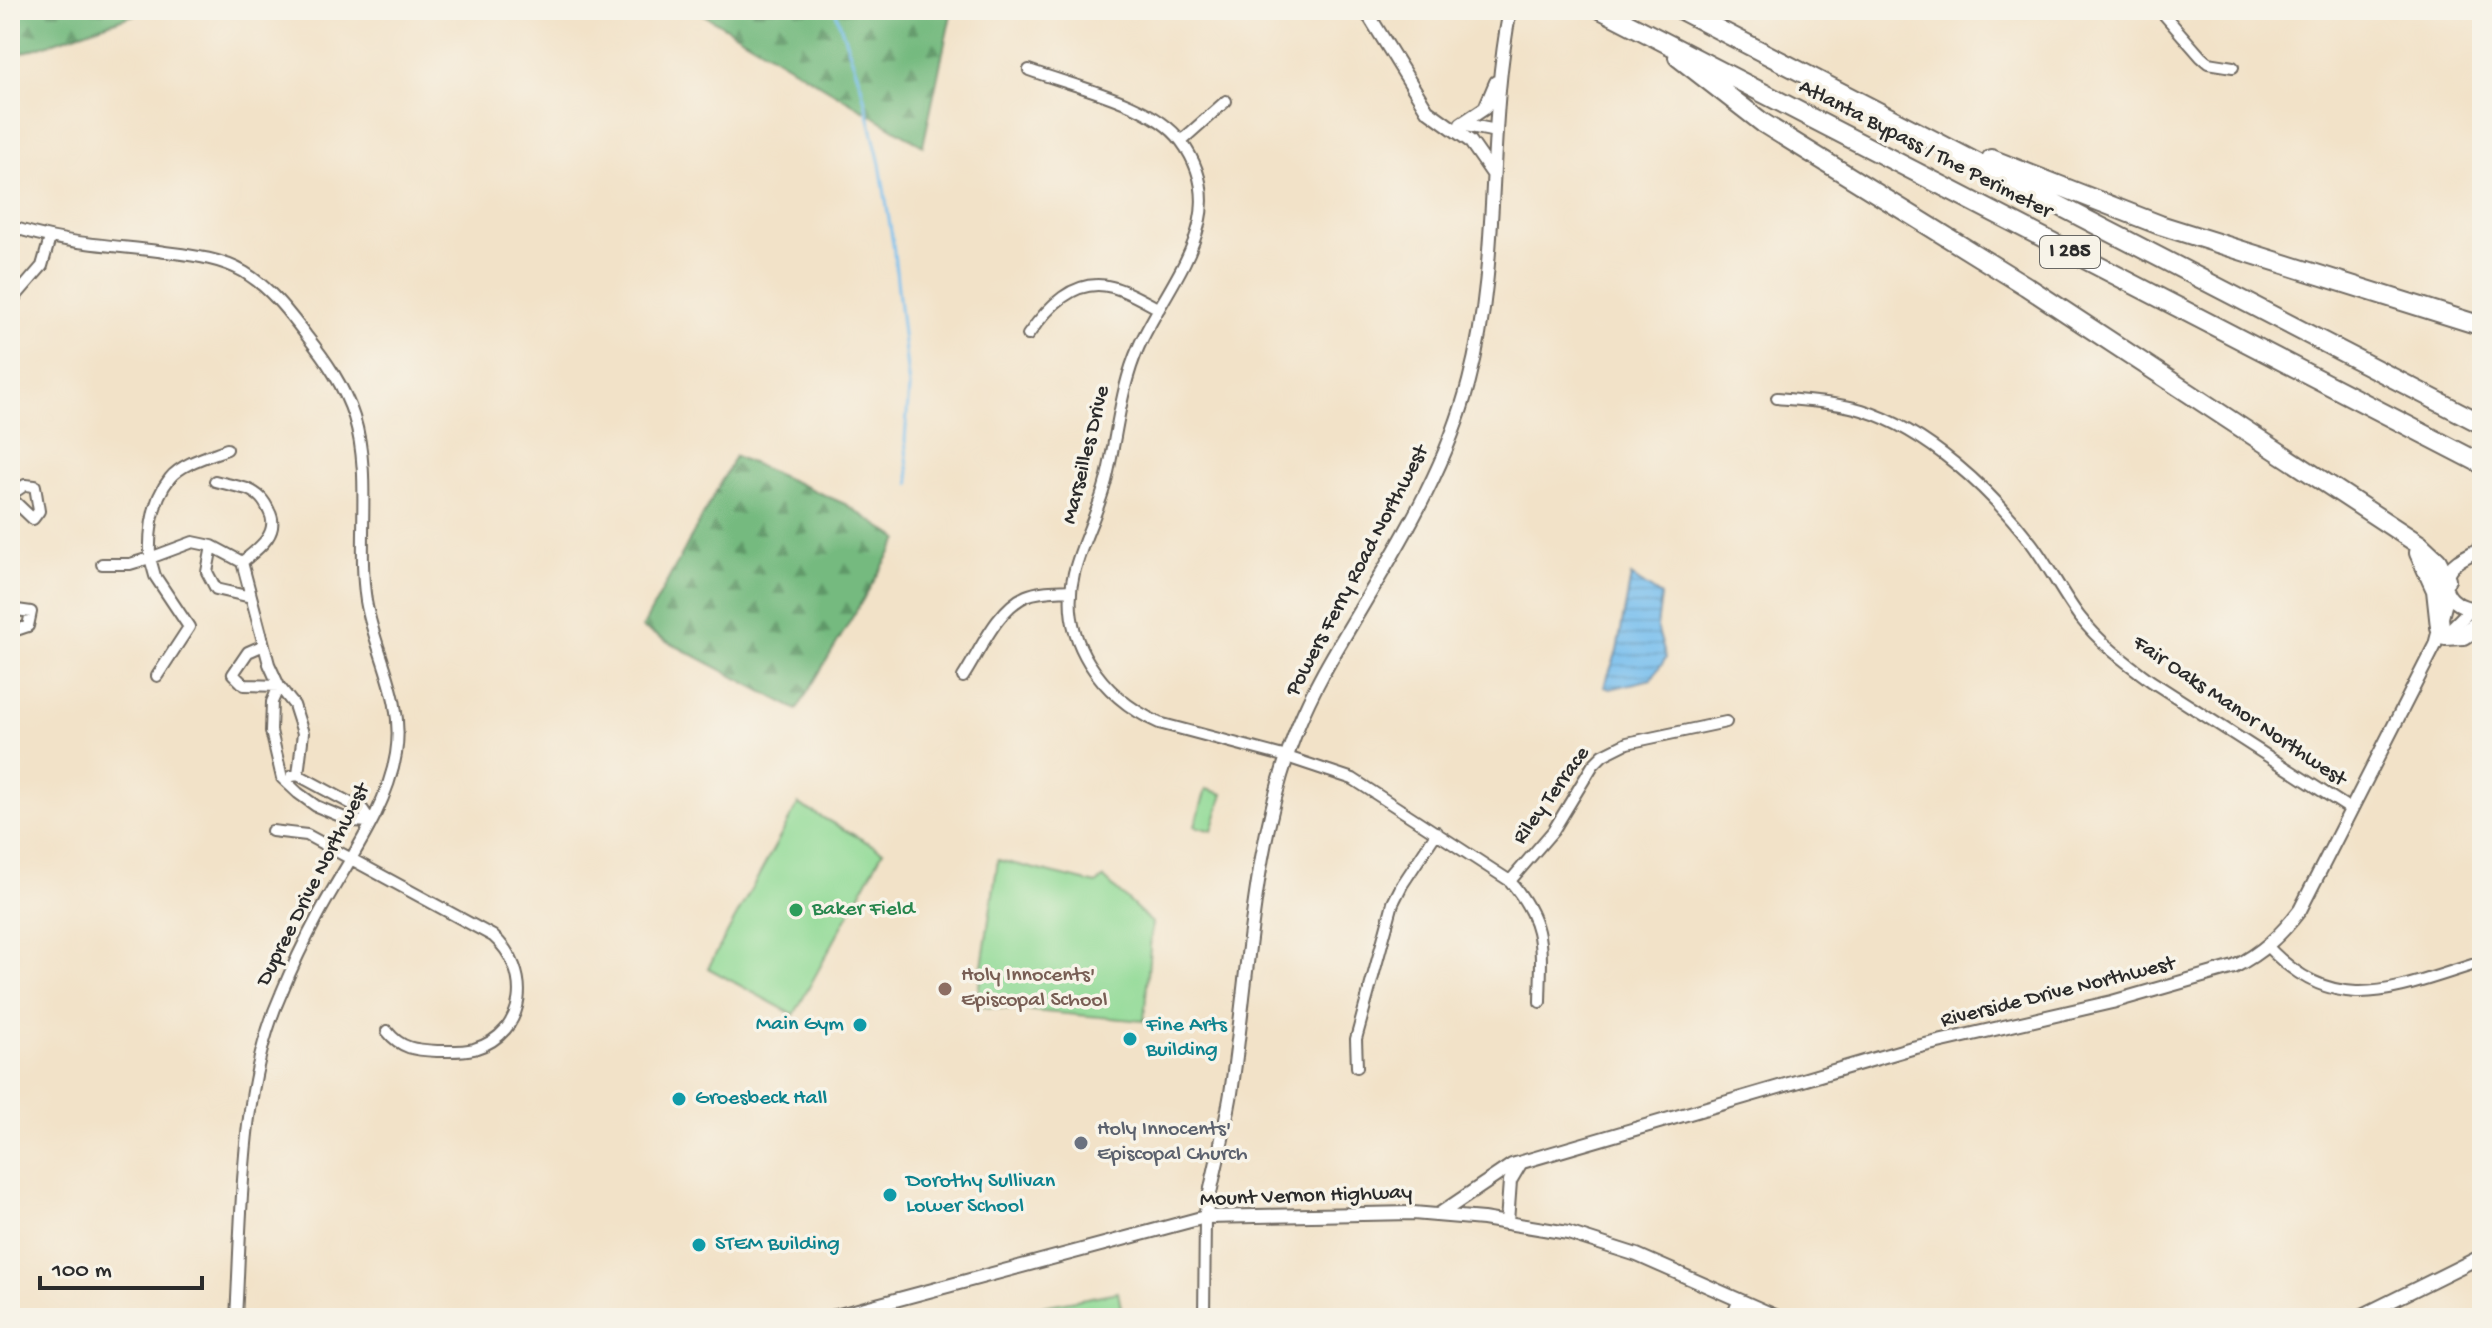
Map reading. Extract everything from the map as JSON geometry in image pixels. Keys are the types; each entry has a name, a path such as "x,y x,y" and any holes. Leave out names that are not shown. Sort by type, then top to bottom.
{"highway":[{"name":"Atlanta Bypass / The Perimeter","path":"1602,10 2482,464"},
{"name":"Atlanta Bypass / The Perimeter","path":"1681,10 2482,424"},
{"path":"1658,39 1763,123 2026,286 2430,552 2447,586"},
{"path":"1914,130 2160,225 2482,326"},
{"path":"2401,533 2429,571 2436,590 2440,636 2464,635 2478,612"}],"street":[{"path":"1363,10 1427,110 1477,147 1493,174"},
{"path":"2160,10 2208,63 2233,67"},
{"path":"1461,124 1485,108 1501,64 1509,14"},
{"name":"Powers Ferry Road Northwest","path":"1205,1217 1230,1095 1261,868 1287,757 1318,682 1399,543 1451,439 1470,379 1483,311 1501,64"},
{"path":"1029,70 1140,109 1165,124 1181,141 1226,101"},
{"path":"1438,119 1496,131"},
{"name":"Marseilles Drive","path":"1181,141 1197,176 1201,219 1191,254 1159,309 1128,375 1099,509 1077,562 1071,590 1073,620 1082,650 1099,678 1121,701 1159,723 1287,757 1353,779 1510,881"},
{"name":"Dupree Drive Northwest","path":"10,226 50,238 199,256 240,270 262,283 281,301 327,362 343,388 355,419 361,450 366,601 397,707 396,754 389,780 371,822 318,915 279,996 256,1071 248,1123 236,1318"},
{"path":"10,303 42,266 50,238"},
{"path":"1028,335 1054,302 1086,286 1114,287 1159,309"},
{"name":"Fair Oaks Manor Northwest","path":"1777,398 1860,409 1914,434 1976,481 1997,502 2032,545 2079,615 2120,658 2350,809"},
{"path":"157,676 189,627 155,576 150,558 149,531 156,507 170,477 192,463 227,449"},
{"path":"215,481 248,490 263,498 273,518 273,529 260,548 242,562"},
{"path":"25,485 35,486 39,511 33,519 10,496 25,485"},
{"path":"102,564 130,564 193,542 212,546 242,562 264,645 279,686 294,705 303,733 298,775"},
{"path":"212,546 207,572 216,589 251,597"},
{"path":"2478,612 2457,604 2447,586 2452,566 2482,546"},
{"name":"Riverside Drive Northwest","path":"1438,1215 1512,1165 1912,1048 2193,980 2234,967 2268,947 2300,910 2440,636 2447,586"},
{"path":"963,677 1013,604 1035,593 1071,590"},
{"path":"10,609 31,612 28,626 13,631 10,629"},
{"path":"264,645 248,652 233,674 244,685 279,686"},
{"path":"279,686 272,702 271,731 282,778 316,806 352,821 371,822"},
{"name":"Riley Terrace","path":"1510,881 1553,831 1593,765 1603,755 1627,743 1726,722"},
{"path":"282,778 298,775 363,810 371,822"},
{"path":"272,831 307,835 493,936 510,953 518,974 519,996 512,1017 499,1035 482,1046 461,1051 415,1050 399,1044 387,1031"},
{"path":"1357,1067 1356,1039 1393,903 1437,832"},
{"path":"1510,881 1528,902 1539,928 1540,1002"},
{"path":"2268,947 2287,967 2310,982 2336,991 2361,993 2391,989 2482,962"},
{"path":"1507,1222 1510,1181 1520,1164"},
{"name":"Mount Vernon Highway","path":"828,1318 1205,1217 1438,1215 1507,1222 1612,1245 1780,1318"},
{"path":"1204,1318 1205,1217"},
{"path":"2357,1318 2482,1256"},
{"path":"1731,1318 1739,1300"}],"green space":[{"path":"10,10 148,10 10,57"},
{"path":"696,10 952,10 923,146"},
{"path":"735,456 845,504 899,539 797,710 642,628"},
{"path":"1206,789 1223,794 1212,831 1195,826"},
{"name":"Baker Field","path":"798,804 883,851 794,1015 708,968"},
{"path":"998,860 1096,884 1104,878 1152,923 1144,1021 976,1006"},
{"path":"1118,1292 1123,1318 1024,1318 1022,1310"}],"water":[{"path":"1631,576 1661,596 1657,627 1666,658 1651,679 1610,689 1604,687 1617,651"}],"waterway":[{"path":"835,10 861,85 880,164 893,244 909,388 905,440 910,484"}],"place":[{"name":"Baker Field","path":"796,910"},
{"name":"Holy Innocents' Episcopal School","path":"945,989"},
{"name":"Main Gym","path":"860,1025"},
{"name":"Fine Arts Building","path":"1130,1039"},
{"name":"Groesbeck Hall","path":"679,1099"},
{"name":"Holy Innocents' Episcopal Church","path":"1081,1143"},
{"name":"Dorothy Sullivan Lower School","path":"890,1195"},
{"name":"STEM Building","path":"699,1245"}]}
